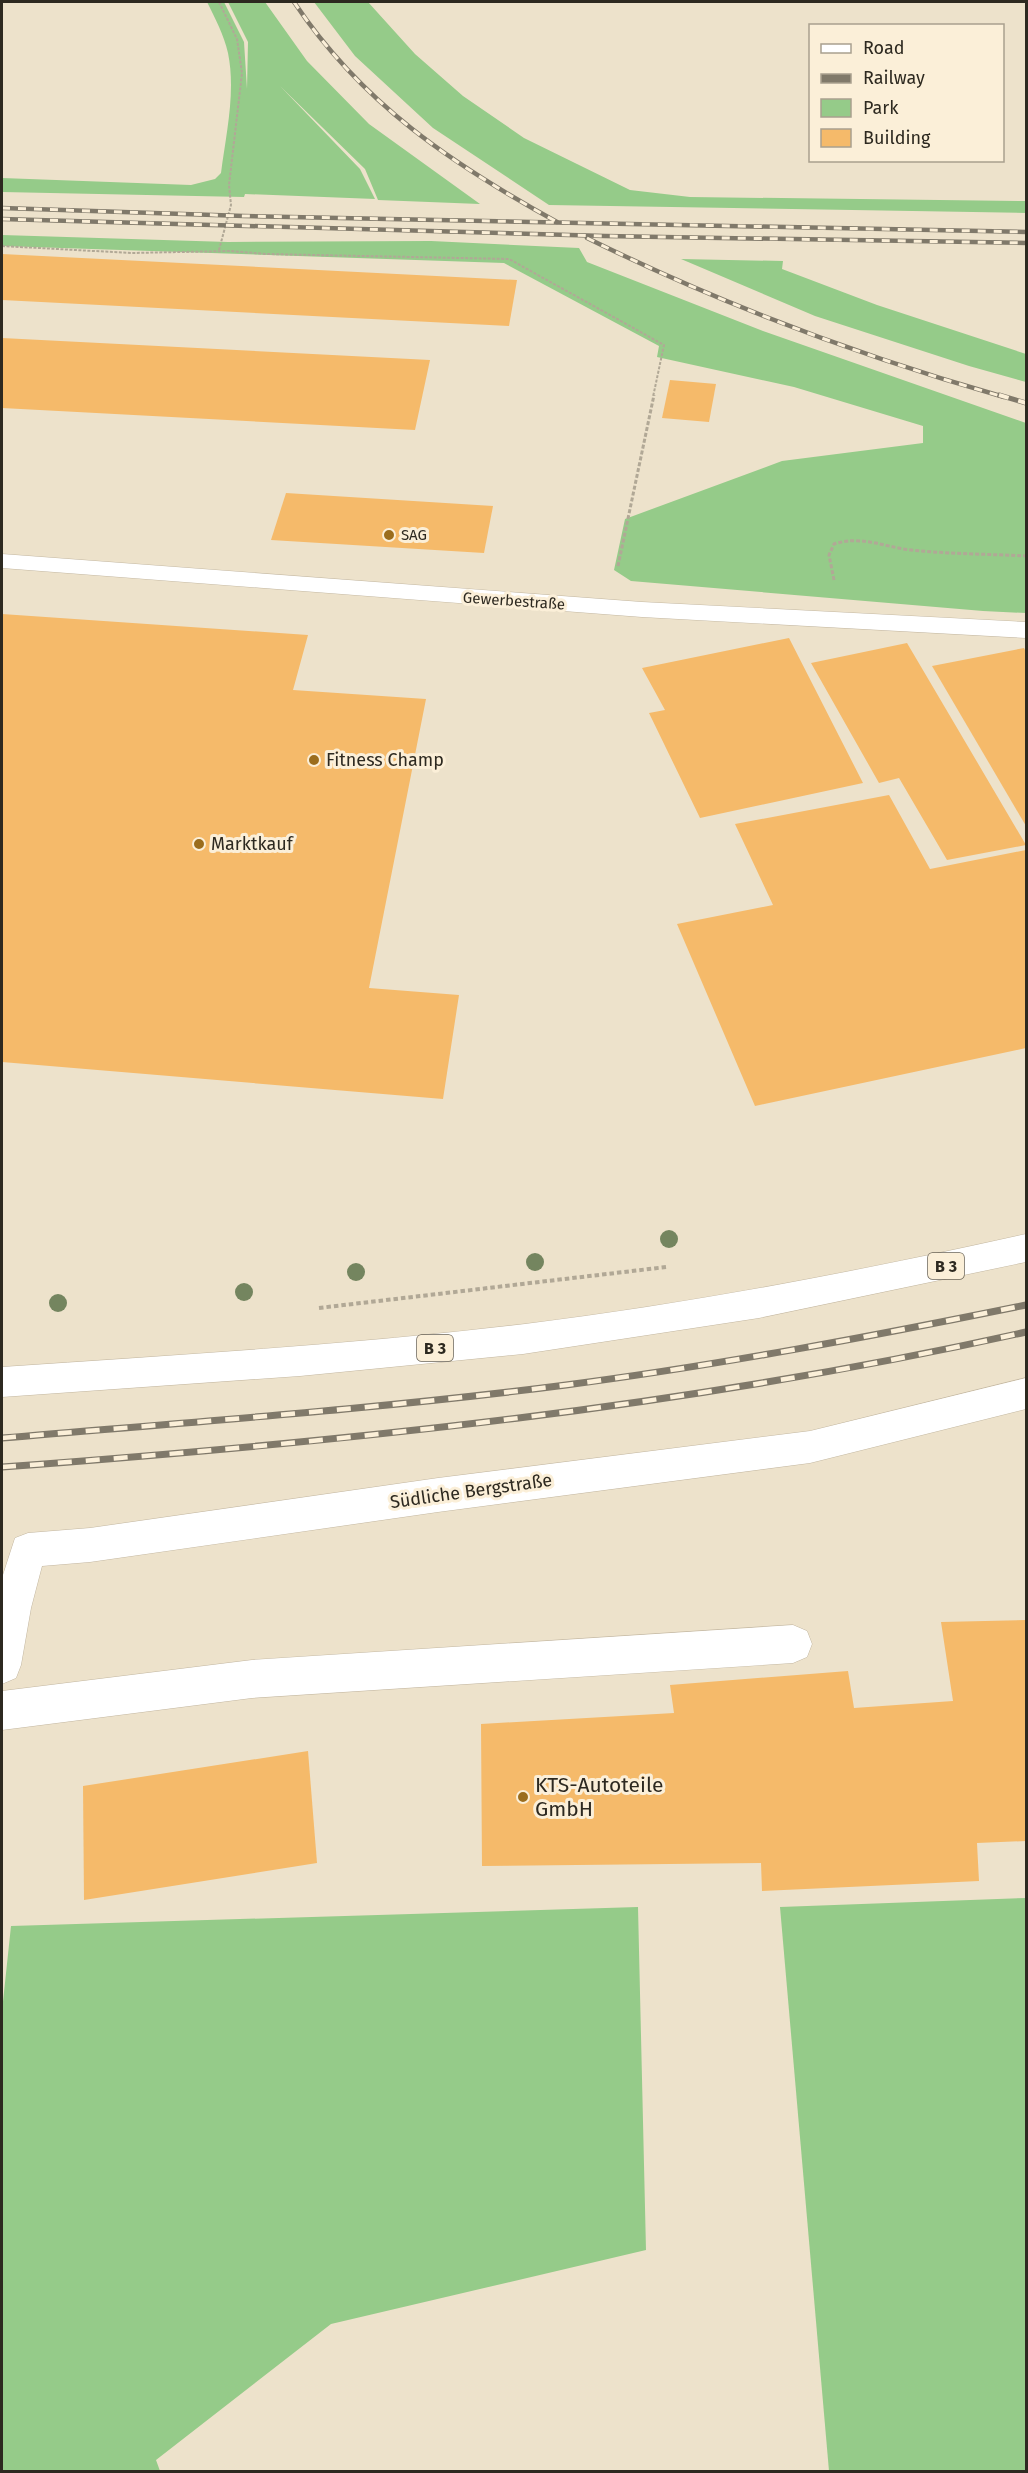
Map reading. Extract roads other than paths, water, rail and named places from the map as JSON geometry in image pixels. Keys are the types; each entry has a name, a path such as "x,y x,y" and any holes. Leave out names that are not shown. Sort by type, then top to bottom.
{"street":[{"name":"Gewerbestraße","path":"2,561 831,623 1026,630"},
{"name":"B 3","path":"2,1382 355,1357 597,1329 866,1284 1026,1248"},
{"name":"Südliche Bergstraße","path":"2,1665 12,1608 28,1550 90,1545 438,1495 810,1447 1026,1394"},
{"path":"2,1711 252,1679 793,1644"}],"railway":[{"path":"294,2 349,71 379,101 446,154 481,178 557,222"},
{"path":"2,208 244,216 1026,232"},
{"path":"2,219 605,236 1026,243"},
{"path":"587,238 688,285 792,327 897,364 1004,397"},
{"path":"999,395 1026,403"},
{"path":"2,1438 355,1408 566,1385 796,1349 1026,1305"},
{"path":"2,1467 259,1446 517,1418 772,1381 1026,1332"}],"place":[{"name":"SAG","path":"389,535"},
{"name":"Fitness Champ","path":"314,760"},
{"name":"Marktkauf","path":"199,844"},
{"name":"KTS-Autoteile GmbH","path":"523,1797"}]}
